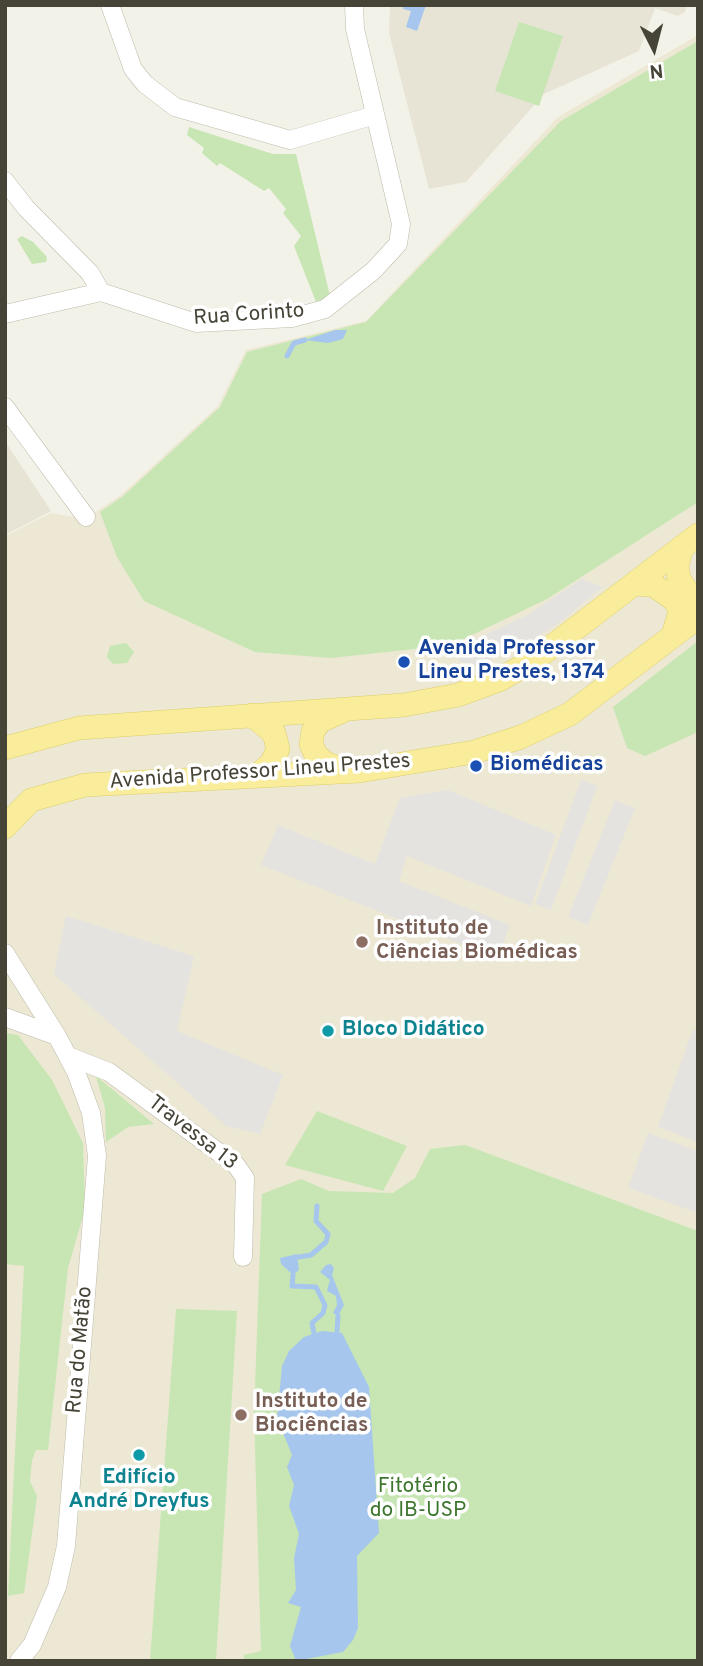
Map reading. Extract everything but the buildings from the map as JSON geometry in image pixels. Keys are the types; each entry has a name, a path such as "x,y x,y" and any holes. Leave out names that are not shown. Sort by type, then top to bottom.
{"main road":[{"path":"5,748 79,728 351,709 443,699 499,680 537,657 690,541"},
{"path":"690,541 677,566 679,579 686,590 698,599"},
{"path":"634,584 653,585 675,600 680,612 673,635"},
{"name":"Avenida Professor Lineu Prestes","path":"5,827 31,800 85,785 350,772 474,752 521,737 570,713 698,617"},
{"path":"350,772 325,763 316,755 311,744 313,731 320,721 351,709"},
{"path":"252,715 268,726 277,741 275,757 256,776"}],"street":[{"path":"110,5 133,69 145,84 175,107 290,140 375,115"},
{"name":"Rua Corinto","path":"102,292 196,323 292,318 325,309 373,271 398,244 401,225 355,29 354,5"},
{"path":"5,181 26,208 90,273 102,292 5,314"},
{"path":"5,407 27,433 86,517"},
{"name":"Rua do Matão","path":"5,953 68,1056 91,1113 97,1156 66,1546 57,1587 32,1645 19,1661"},
{"path":"5,1017 57,1036"},
{"name":"Travessa 13","path":"68,1056 109,1072 236,1165 246,1178 243,1256"}],"shaded area":[{"path":"390,5 687,5 685,12 678,16 655,8 639,51 544,94 466,182 429,189 389,33"},
{"path":"698,35 698,1661 5,1661 5,536 51,513 85,519 121,495 218,406 246,350 366,321 558,117"},
{"path":"5,441 51,511 5,535"},
{"path":"582,579 603,587 556,625 530,641 475,666 459,661 460,646 524,617"},
{"path":"581,780 597,786 551,910 535,904"},
{"path":"448,790 556,835 531,906 407,856 399,881 510,925 497,958 261,865 278,825 375,864 400,798"},
{"path":"615,800 635,808 588,925 568,917"},
{"path":"66,916 194,956 177,1031 283,1075 260,1134 226,1126 54,974"},
{"path":"693,1029 698,1031 698,1142 658,1127"},
{"path":"648,1133 698,1151 698,1213 628,1188"}],"green space":[{"path":"519,22 563,36 539,106 495,91"},
{"path":"698,41 698,502 547,599 451,645 331,658 255,652 144,601 117,557 100,512 122,497 220,407 247,352 366,322 561,121"},
{"path":"189,127 273,154 296,154 330,296 316,302 294,246 301,236 283,213 286,209 269,188 264,191 220,163 217,166 202,153 204,148 187,135"},
{"path":"22,236 33,242 47,257 46,262 32,264 17,239"},
{"path":"698,641 698,732 645,756 627,748 613,707"},
{"path":"126,643 134,652 127,663 113,664 107,657 110,646"},
{"path":"5,1033 18,1035 52,1080 83,1143 85,1209 68,1268 48,1450 36,1450 32,1460 30,1481 37,1496 24,1593 8,1596 24,1266 5,1264"},
{"path":"96,1076 154,1124 128,1127 106,1142 105,1108"},
{"path":"317,1111 407,1146 383,1191 285,1165"},
{"name":"Fitotério do IB-USP","path":"465,1145 698,1231 698,1661 244,1661 244,1655 261,1651 254,1414 262,1194 301,1179 329,1191 393,1193 415,1178 430,1149"},
{"path":"176,1309 237,1311 216,1661 150,1661"}],"water":[{"path":"404,5 426,5 417,31 406,27 411,11 403,9"},
{"path":"335,330 347,330 343,339 328,343 305,340"},
{"path":"297,1254 299,1270 293,1275 281,1264 280,1258"},
{"path":"331,1264 334,1268 332,1275 344,1305 338,1316 333,1313 337,1305 336,1296 327,1291 330,1280 320,1272 326,1265"},
{"path":"322,1331 342,1333 369,1387 379,1533 357,1556 358,1628 353,1640 343,1652 296,1661 290,1646 301,1607 288,1603 296,1590 294,1558 299,1534 289,1506 294,1485 287,1467 292,1455 277,1418 282,1366 289,1351 304,1337"}],"waterway":[{"path":"287,356 294,343 305,340"},
{"path":"299,1257 311,1255 326,1242 328,1234 316,1221 317,1206"},
{"path":"293,1275 292,1286 316,1287 325,1305 323,1313 312,1323 314,1334"},
{"path":"337,1333 338,1316"}],"place":[{"name":"Avenida Professor Lineu Prestes, 1374","path":"404,662"},
{"name":"Biomédicas","path":"476,766"},
{"name":"Instituto de Ciências Biomédicas","path":"362,942"},
{"name":"Bloco Didático","path":"328,1031"},
{"name":"Instituto de Biociências","path":"241,1415"},
{"name":"Edifício André Dreyfus","path":"139,1455"}]}
